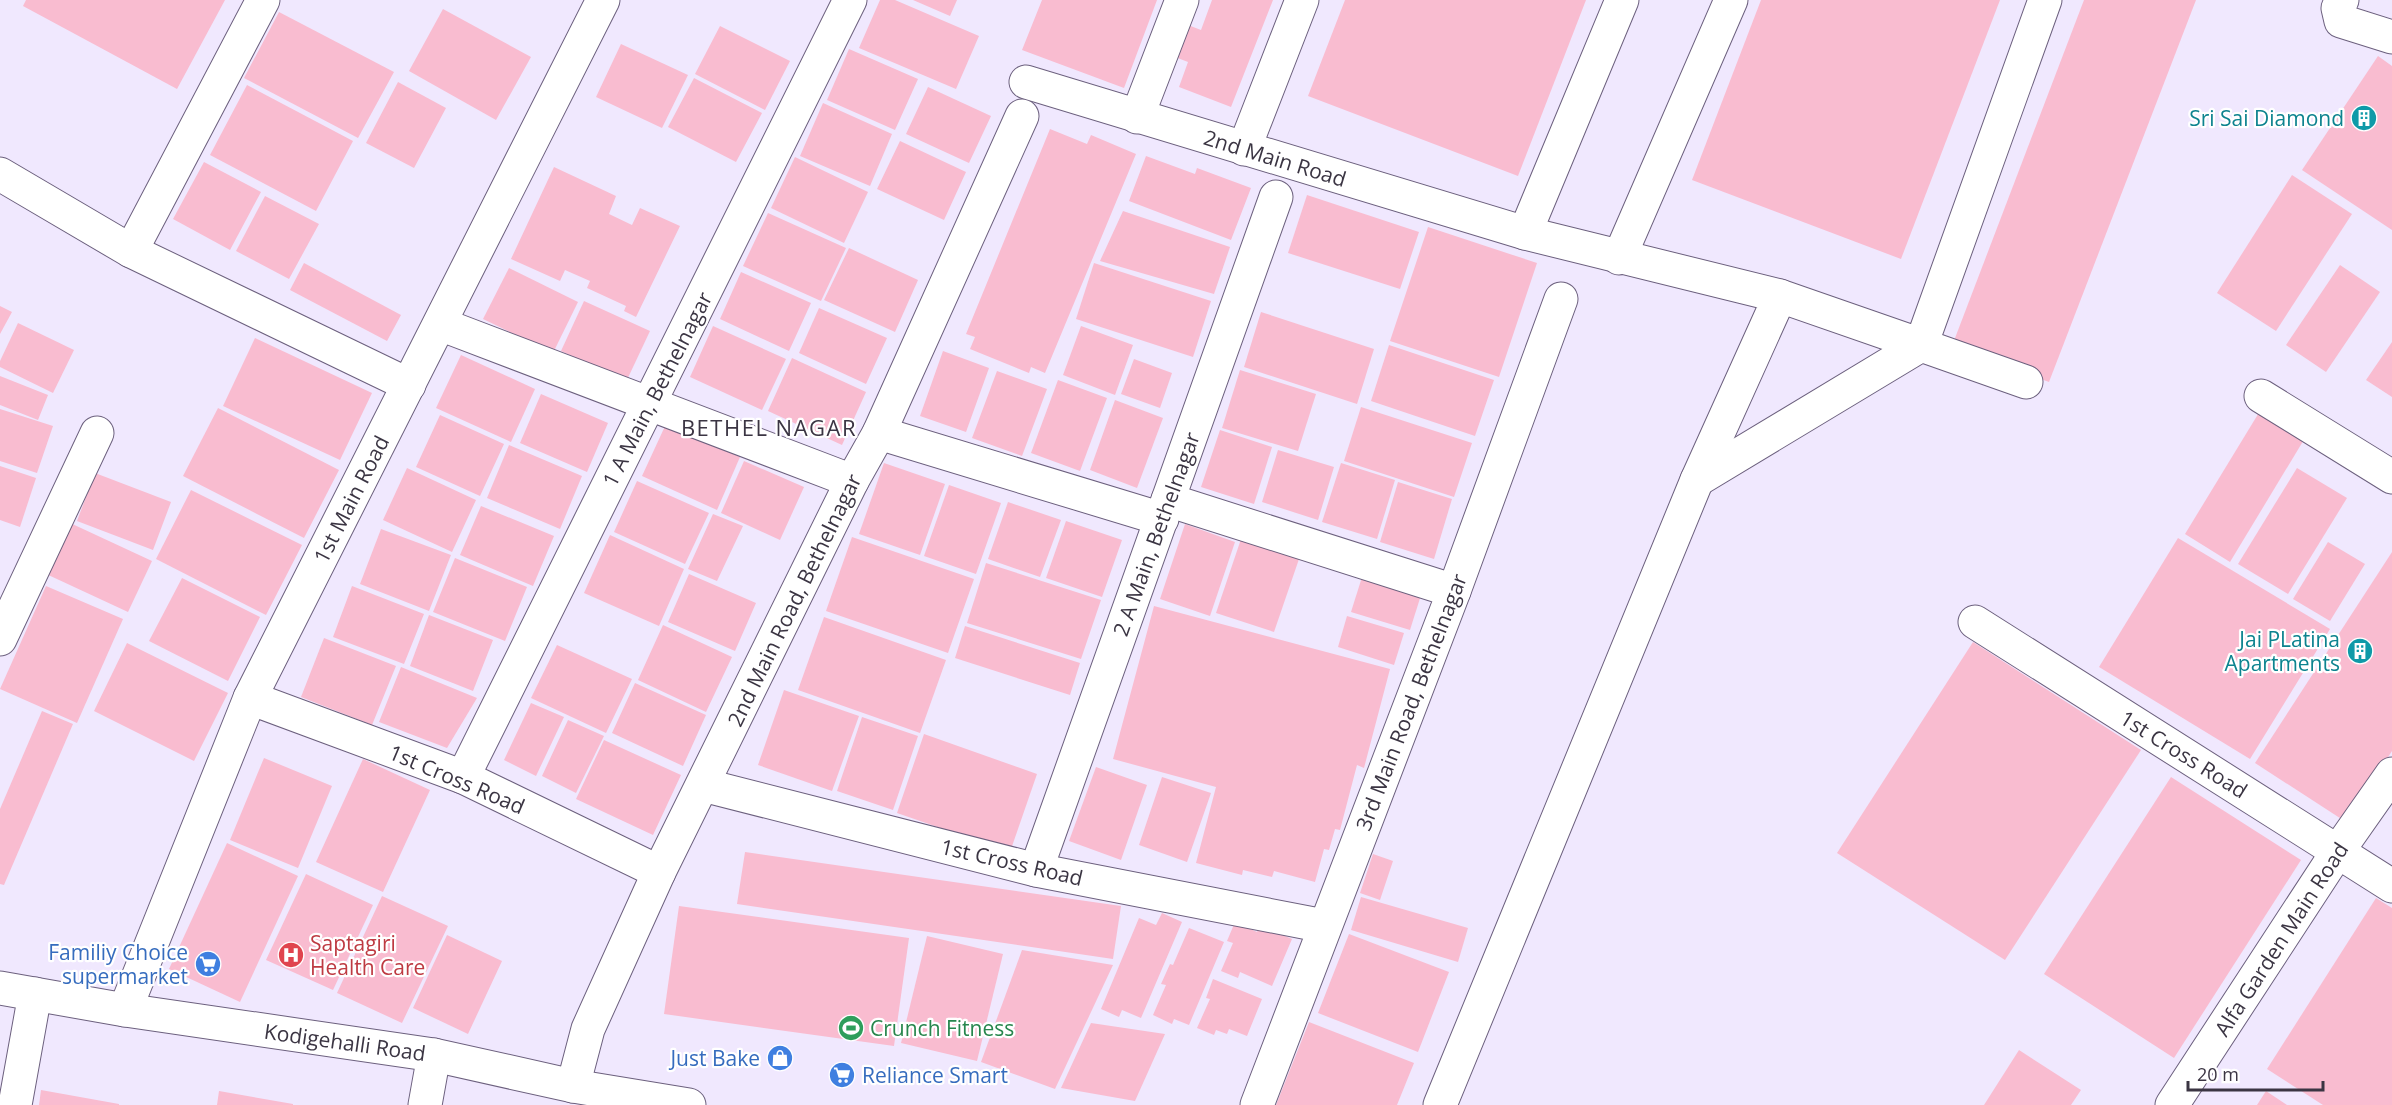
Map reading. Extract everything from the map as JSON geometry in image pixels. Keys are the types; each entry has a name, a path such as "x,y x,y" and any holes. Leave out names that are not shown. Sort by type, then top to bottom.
{"street":[{"path":"131,251 263,0"},
{"name":"1st Main Road","path":"125,1010 250,698 603,0"},
{"name":"1 A Main, Bethelnagar","path":"463,777 850,0"},
{"path":"1137,117 1182,0"},
{"path":"1244,149 1302,0"},
{"path":"1525,232 1622,0"},
{"path":"1619,258 1731,0"},
{"path":"1697,480 1921,345 2045,0"},
{"path":"2342,0 2338,8 2341,21 2392,37"},
{"name":"2nd Main Road","path":"1026,82 1525,232 1619,258 1780,296 2026,382"},
{"name":"2nd Main Road, Bethelnagar","path":"573,1086 588,1029 659,872 704,785 852,481 879,433 1022,116"},
{"path":"0,174 131,251 409,385"},
{"name":"2 A Main, Bethelnagar","path":"1036,870 1276,197"},
{"path":"1440,1105 1697,480 1780,296"},
{"name":"3rd Main Road, Bethelnagar","path":"1257,1105 1454,591 1562,299"},
{"path":"440,324 852,481"},
{"path":"2261,396 2392,477"},
{"path":"0,639 97,432"},
{"path":"879,433 1165,509 1454,591"},
{"name":"1st Cross Road","path":"1975,622 2392,886"},
{"name":"1st Cross Road","path":"250,698 463,777 659,872"},
{"name":"Alfa Garden Main Road","path":"2172,1105 2338,851 2392,774"},
{"name":"1st Cross Road","path":"704,785 1036,870 1324,926"},
{"name":"Kodigehalli Road","path":"0,988 125,1010 434,1055 573,1086 689,1105"},
{"path":"15,1105 35,994"},
{"path":"425,1105 434,1055"}],"building":[{"path":"26,0 225,0 177,89 23,6"},
{"path":"880,0 895,0 979,36 956,89 859,48"},
{"path":"913,0 957,0 950,16"},
{"path":"1042,0 1157,0 1124,88 1022,50"},
{"path":"1212,0 1273,0 1231,107 1179,87 1188,62 1175,57 1188,25 1201,30"},
{"path":"1345,0 1586,0 1518,176 1308,96"},
{"path":"1761,0 2000,0 1901,259 1692,180"},
{"path":"2084,0 2196,0 2049,382 1952,346"},
{"path":"443,9 531,57 496,120 409,71"},
{"path":"279,12 394,72 358,138 244,78"},
{"path":"720,26 790,61 765,110 695,74"},
{"path":"621,44 688,75 662,128 596,97"},
{"path":"849,49 918,79 895,130 827,100"},
{"name":"Sri Sai Diamond","path":"2378,56 2392,66 2392,230 2302,170"},
{"path":"694,78 762,113 736,162 668,127"},
{"path":"398,82 446,108 414,168 366,143"},
{"path":"247,85 353,141 316,211 210,155"},
{"path":"928,87 991,116 969,163 906,134"},
{"path":"823,103 892,134 870,186 800,156"},
{"path":"1050,129 1087,144 1091,135 1136,154 1045,373 1031,367 1029,373 970,349 975,337 966,334"},
{"path":"900,141 966,172 944,220 877,189"},
{"path":"1146,156 1195,174 1197,168 1251,188 1231,240 1129,201"},
{"path":"795,157 868,192 844,243 771,208"},
{"path":"204,162 261,192 230,250 173,219"},
{"path":"554,167 616,196 609,214 632,225 640,208 680,226 636,317 624,311 626,306 587,288 590,281 565,270 560,281 511,259"},
{"path":"2292,175 2352,214 2276,331 2217,293"},
{"path":"1307,195 1419,232 1400,289 1288,253"},
{"path":"265,196 319,224 289,279 236,251"},
{"path":"1123,211 1230,247 1214,294 1100,261"},
{"path":"768,213 846,248 821,301 743,266"},
{"path":"1428,227 1537,263 1499,377 1390,341"},
{"path":"849,248 918,280 895,332 824,300"},
{"path":"304,263 401,315 387,341 290,290"},
{"path":"1094,263 1211,301 1193,357 1076,319"},
{"path":"2340,265 2380,292 2326,372 2286,345"},
{"path":"509,268 578,302 553,353 483,319"},
{"path":"741,272 811,303 789,351 720,319"},
{"path":"584,301 650,331 626,382 561,351"},
{"path":"0,306 12,312 0,334"},
{"path":"819,308 887,338 866,384 799,353"},
{"path":"1261,312 1374,349 1357,404 1244,367"},
{"path":"18,323 74,350 53,393 0,367 0,361"},
{"path":"713,326 786,359 762,410 690,377"},
{"path":"1081,326 1133,345 1115,395 1063,375"},
{"path":"255,338 372,393 340,460 223,406"},
{"path":"2392,342 2392,397 2366,380"},
{"path":"1389,345 1494,380 1475,436 1371,401"},
{"path":"943,351 989,368 966,432 920,416"},
{"path":"461,355 535,389 511,442 436,408"},
{"path":"792,358 866,392 842,445 768,411"},
{"path":"1134,359 1172,373 1160,408 1121,394"},
{"path":"1240,370 1316,394 1298,451 1222,428"},
{"path":"997,371 1047,389 1022,456 972,438"},
{"path":"0,376 48,395 38,420 0,405"},
{"path":"1058,380 1107,398 1080,471 1031,453"},
{"path":"541,394 608,423 587,472 520,443"},
{"path":"1115,400 1163,418 1137,488 1090,470"},
{"path":"2263,406 2308,433 2230,562 2185,534"},
{"path":"1361,407 1472,443 1454,497 1344,461"},
{"path":"218,408 339,470 304,538 183,476"},
{"path":"0,409 53,426 37,473 0,461"},
{"path":"440,415 504,444 480,496 416,467"},
{"path":"666,424 740,457 717,510 642,476"},
{"path":"1220,430 1272,447 1254,504 1201,487"},
{"path":"509,445 582,476 560,529 487,498"},
{"path":"1278,450 1334,467 1318,520 1262,502"},
{"path":"744,461 804,487 780,540 721,513"},
{"path":"884,463 945,484 920,555 859,534"},
{"path":"1341,463 1395,480 1377,539 1322,522"},
{"path":"0,466 36,478 20,527 0,520"},
{"path":"407,468 476,500 452,552 383,520"},
{"path":"2297,468 2347,498 2288,594 2238,564"},
{"path":"95,473 171,502 153,550 77,521"},
{"path":"637,481 709,513 685,564 614,532"},
{"path":"1398,482 1452,499 1434,559 1380,542"},
{"path":"949,485 1001,503 976,574 924,556"},
{"path":"191,490 302,545 266,615 156,559"},
{"path":"1008,502 1061,520 1040,577 988,559"},
{"path":"481,506 554,536 533,586 460,555"},
{"path":"713,514 743,526 717,581 688,569"},
{"path":"1066,521 1122,540 1102,597 1046,578"},
{"path":"68,522 152,561 128,612 44,573"},
{"path":"1185,524 1235,542 1210,616 1160,599"},
{"path":"381,529 451,555 429,611 360,584"},
{"path":"610,535 684,569 659,626 584,593"},
{"path":"852,537 974,579 948,653 826,611"},
{"path":"2178,538 2330,629 2250,759 2099,667"},
{"path":"1241,539 1299,559 1274,632 1216,613"},
{"path":"2328,542 2365,564 2330,621 2293,599"},
{"name":"Jai PLatina Apartments","path":"2392,552 2392,751 2346,822 2255,763"},
{"path":"455,558 527,587 505,641 433,612"},
{"path":"986,563 1101,600 1081,659 967,623"},
{"path":"689,574 756,603 735,651 668,622"},
{"path":"1362,577 1421,595 1410,630 1351,612"},
{"path":"182,578 260,617 228,681 149,641"},
{"path":"46,586 123,619 77,723 0,689"},
{"path":"352,586 424,614 404,664 333,637"},
{"path":"1154,606 1390,669 1364,768 1357,765 1340,830 1335,829 1329,850 1324,849 1315,882 1274,871 1272,877 1243,870 1242,875 1196,863 1216,787 1113,759"},
{"path":"429,615 493,640 473,691 410,666"},
{"path":"1347,616 1404,633 1394,665 1338,647"},
{"path":"824,617 946,660 920,733 798,690"},
{"path":"663,625 732,657 706,712 638,680"},
{"path":"965,626 1080,663 1070,695 955,658"},
{"path":"324,638 396,666 372,725 301,697"},
{"path":"1973,642 2141,750 2005,960 1837,853"},
{"path":"127,643 228,693 194,761 94,711"},
{"path":"557,645 632,679 606,733 531,698"},
{"path":"401,667 477,698 447,748 379,722"},
{"path":"635,683 706,715 683,766 612,733"},
{"path":"784,690 859,716 832,791 758,765"},
{"path":"531,703 564,717 536,776 504,760"},
{"path":"42,711 73,724 4,885 0,884 0,809"},
{"path":"862,717 918,736 893,810 837,791"},
{"path":"568,720 604,736 576,793 542,776"},
{"path":"924,734 1037,774 1010,852 897,813"},
{"path":"604,740 681,775 653,835 576,799"},
{"path":"264,758 332,786 298,868 230,840"},
{"path":"363,759 430,790 383,892 316,862"},
{"path":"1096,767 1147,785 1121,860 1069,841"},
{"path":"1162,777 1211,793 1187,862 1139,845"},
{"path":"2171,777 2301,860 2174,1058 2044,974"},
{"path":"227,843 298,876 240,1002 169,969"},
{"path":"745,852 1121,906 1113,959 737,904"},
{"path":"1373,854 1393,861 1380,900 1360,893"},
{"path":"306,874 373,905 333,990 266,960"},
{"path":"382,896 448,926 402,1023 337,993"},
{"path":"1361,897 1468,928 1458,962 1351,930"},
{"path":"2376,898 2392,908 2392,1105 2323,1105 2267,1069"},
{"path":"679,906 909,938 894,1046 664,1014"},
{"path":"1162,913 1182,922 1141,1018 1122,1010 1119,1017 1101,1009 1139,918 1156,925"},
{"path":"1235,922 1257,932 1260,925 1292,939 1272,986 1240,972 1238,978 1221,971 1233,943 1227,941"},
{"path":"1189,928 1224,942 1189,1025 1174,1019 1172,1024 1153,1015 1166,985 1161,984 1170,964 1173,965"},
{"path":"1349,934 1449,972 1418,1052 1318,1013"},
{"path":"447,935 502,961 468,1034 413,1008"},
{"path":"927,936 1003,954 977,1061 901,1043"},
{"path":"1022,950 1113,965 1055,1089 981,1062"},
{"path":"1213,979 1262,999 1247,1036 1229,1029 1227,1034 1216,1030 1214,1035 1197,1028 1210,999 1206,998"},
{"path":"1309,1022 1414,1063 1397,1105 1276,1105"},
{"path":"1091,1023 1165,1034 1135,1101 1061,1088"},
{"path":"2019,1050 2081,1090 2071,1105 1984,1105"},
{"path":"41,1090 119,1104 119,1105 39,1105"},
{"path":"219,1091 293,1104 293,1105 217,1105"},
{"path":"2266,1091 2287,1105 2257,1105"}],"place":[{"name":"Sri Sai Diamond","path":"2364,118"},
{"name":"Jai PLatina Apartments","path":"2360,651"},
{"name":"Saptagiri Health Care","path":"291,955"},
{"name":"Familiy Choice supermarket","path":"208,964"},
{"name":"Crunch Fitness","path":"851,1028"},
{"name":"Just Bake","path":"780,1058"},
{"name":"Reliance Smart","path":"842,1075"}],"district":[{"name":"BETHEL NAGAR","path":"769,427"}]}
